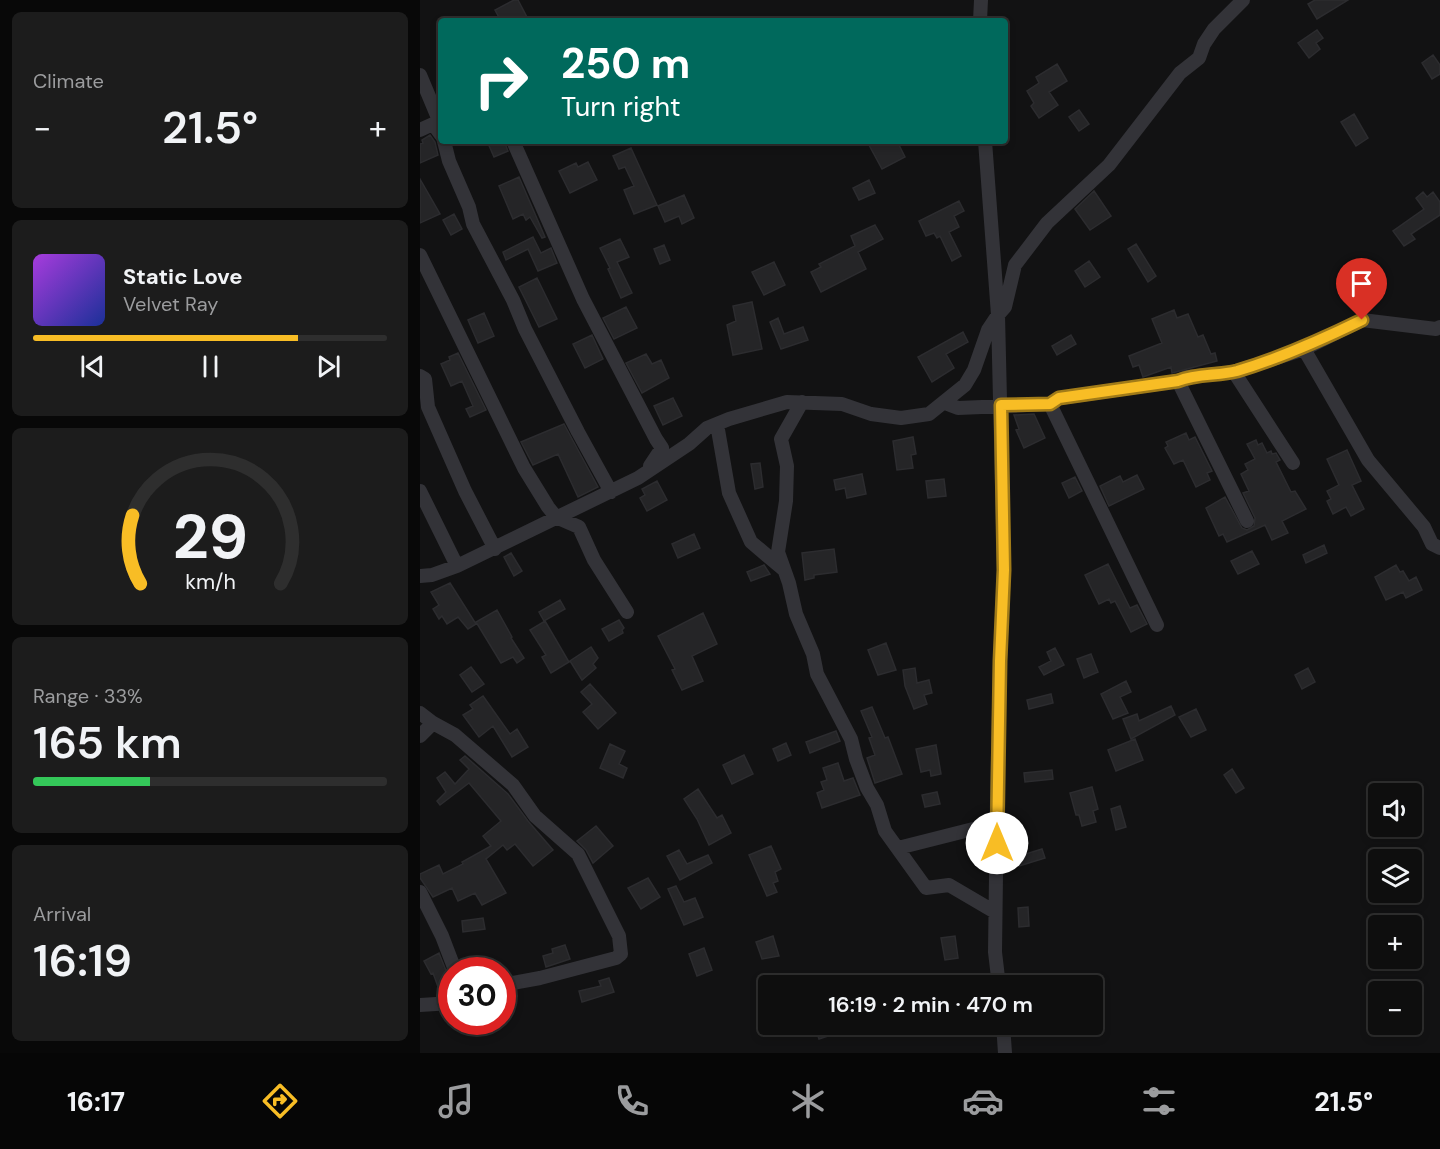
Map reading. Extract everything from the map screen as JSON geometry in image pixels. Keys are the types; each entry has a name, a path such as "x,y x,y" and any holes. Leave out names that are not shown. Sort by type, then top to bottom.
{"street":[{"path":"980,18 981,0"},
{"path":"420,576 432,575 457,566 610,492 645,473 689,444 707,428 717,424 787,402 842,404 871,414 901,418 929,414 945,403 965,385 974,370 988,330 1005,307 1016,265 1047,223 1102,173 1180,73 1199,58 1204,44 1214,29 1243,0"},
{"path":"420,75 438,115"},
{"path":"420,128 438,120"},
{"path":"420,128 433,124 438,131"},
{"path":"514,144 583,299 662,448 645,473"},
{"path":"985,144 998,315 1004,570 997,823 995,952 998,975"},
{"path":"448,145 449,161 469,207 473,224 610,492"},
{"path":"420,255 524,468 556,517 579,527 594,560 627,612"},
{"path":"945,403 958,408 1050,404 1059,398 1178,381 1187,377 1234,372 1304,349 1362,320 1436,329 1440,327"},
{"path":"1304,349 1368,460 1424,527 1432,544 1440,548"},
{"path":"1234,372 1293,463"},
{"path":"422,379 428,406 465,491 495,549"},
{"path":"1178,381 1247,521"},
{"path":"802,402 781,439 787,466 786,501 778,552 789,583 796,614 813,654 817,674 851,738 855,759 877,805 885,831 926,888 949,885 996,912"},
{"path":"1050,404 1157,625"},
{"path":"717,424 729,493 751,542 783,569"},
{"path":"420,491 457,566"},
{"path":"420,712 433,723 454,735 513,785 535,816 578,854 620,936 621,954 616,958 516,982"},
{"path":"420,736 433,723"},
{"path":"898,848 997,823"},
{"path":"420,892 450,957"},
{"path":"420,1005 438,1004"},
{"path":"1004,1035 1005,1053"}],"building":[{"path":"518,0 527,18 499,18 495,10"},
{"path":"1315,0 1348,0 1317,19 1308,4"},
{"path":"1317,30 1323,38 1316,43 1320,49 1309,58 1298,43"},
{"path":"1433,55 1440,65 1440,74 1432,79 1422,63"},
{"path":"1057,64 1067,81 1049,92 1058,105 1039,118 1031,106 1034,103 1027,91 1039,83 1036,77"},
{"path":"1079,110 1089,124 1079,131 1069,117"},
{"path":"1354,114 1368,138 1356,146 1341,122"},
{"path":"430,135 435,142 438,155 420,163 420,144"},
{"path":"488,144 505,144 508,151 494,157"},
{"path":"898,144 905,157 882,169 869,145"},
{"path":"631,148 657,205 634,214 624,190 634,186 625,167 619,169 613,156"},
{"path":"588,162 597,180 570,193 559,171 576,163 578,167"},
{"path":"519,177 545,237 542,238 530,217 526,220 523,214 513,219 499,186"},
{"path":"420,179 440,214 420,223"},
{"path":"869,180 875,193 859,200 853,188"},
{"path":"1094,191 1111,216 1090,230 1075,209"},
{"path":"1423,192 1427,197 1433,192 1440,202 1440,215 1411,234 1415,239 1404,246 1393,231 1424,209 1416,198"},
{"path":"684,195 694,218 682,224 679,216 665,222 658,206"},
{"path":"959,201 964,211 954,216 959,227 949,232 961,256 952,261 940,236 937,238 934,233 926,236 919,221"},
{"path":"454,214 462,229 451,235 443,220"},
{"path":"875,225 883,239 858,252 866,269 821,292 811,272 821,267 819,264 855,246 851,236"},
{"path":"533,237 541,253 551,248 557,263 538,271 528,249 506,260 503,252"},
{"path":"620,239 629,257 617,262 632,293 621,298 600,248"},
{"path":"1136,244 1156,276 1148,282 1128,249"},
{"path":"664,245 670,260 660,264 654,249"},
{"path":"1089,261 1100,277 1085,287 1075,271"},
{"path":"774,262 785,285 764,295 752,272"},
{"path":"537,278 557,319 539,327 519,287"},
{"path":"752,302 762,349 733,355 727,325 736,321 733,306"},
{"path":"626,307 637,328 614,339 603,318"},
{"path":"1174,310 1177,318 1188,314 1198,337 1203,335 1211,354 1215,353 1217,361 1172,373 1171,367 1143,377 1139,365 1133,367 1129,356 1162,343 1152,319"},
{"path":"484,313 494,336 478,343 468,320"},
{"path":"778,318 784,334 803,327 808,340 781,349 770,322"},
{"path":"963,332 968,342 946,354 954,368 932,382 918,357"},
{"path":"592,335 603,359 585,368 573,344"},
{"path":"1071,335 1076,344 1057,355 1052,346"},
{"path":"458,353 486,410 470,417 466,409 473,406 462,381 451,386 441,364"},
{"path":"646,354 652,364 661,360 669,378 642,393 626,363"},
{"path":"673,398 682,416 663,425 654,406"},
{"path":"1034,414 1045,438 1024,448 1016,430 1019,429 1014,415"},
{"path":"564,424 598,487 578,497 558,454 533,465 521,442"},
{"path":"1186,433 1189,440 1195,437 1212,471 1207,473 1210,480 1196,487 1183,460 1174,464 1165,448 1168,446 1166,442"},
{"path":"913,437 916,454 911,455 913,468 897,470 893,441"},
{"path":"1256,440 1258,445 1262,443 1267,453 1271,451 1272,454 1276,453 1280,460 1276,462 1291,492 1295,491 1306,509 1282,521 1288,533 1272,540 1265,525 1227,542 1223,534 1219,536 1206,508 1225,497 1242,528 1247,530 1254,526 1255,518 1243,493 1249,491 1241,474 1248,470 1245,464 1255,459 1247,444"},
{"path":"1347,450 1361,481 1352,485 1364,509 1351,516 1346,507 1333,514 1327,501 1331,499 1327,491 1339,485 1327,459"},
{"path":"760,463 763,487 755,489 751,464"},
{"path":"862,474 866,494 847,498 845,488 836,490 834,480"},
{"path":"1137,475 1144,489 1109,506 1100,486 1120,476 1123,482"},
{"path":"1075,477 1082,491 1069,498 1062,483"},
{"path":"944,479 946,496 928,498 926,481"},
{"path":"657,481 667,500 647,511 640,498 645,495 642,489"},
{"path":"694,534 700,548 678,558 672,544"},
{"path":"1324,545 1327,553 1306,563 1303,555"},
{"path":"834,549 837,572 814,575 814,578 805,580 802,553"},
{"path":"1252,551 1259,564 1238,574 1231,561"},
{"path":"511,553 522,571 514,576 504,557"},
{"path":"1108,564 1130,608 1137,605 1147,624 1131,632 1115,601 1111,603 1109,599 1099,604 1085,575"},
{"path":"764,565 770,574 751,581 747,572"},
{"path":"1396,565 1409,581 1416,577 1422,590 1406,598 1403,592 1386,600 1375,577"},
{"path":"450,583 476,624 468,629 458,617 447,624 442,616 439,619 433,609 439,605 431,592"},
{"path":"560,600 565,609 544,621 539,612"},
{"path":"497,610 524,658 517,663 513,657 501,663 476,622"},
{"path":"703,613 717,644 692,656 703,681 682,690 672,670 675,669 658,636"},
{"path":"619,620 624,628 623,633 609,641 602,629"},
{"path":"545,621 569,662 551,673 542,657 546,655 530,630"},
{"path":"886,643 896,670 878,675 868,650"},
{"path":"591,647 598,658 593,664 596,668 582,680 570,661"},
{"path":"1055,648 1064,665 1044,675 1039,667 1051,661 1047,652"},
{"path":"1091,654 1098,672 1084,678 1077,659"},
{"path":"471,667 484,684 472,692 460,675"},
{"path":"915,668 917,683 929,680 932,693 924,695 927,704 914,709 905,686 903,670"},
{"path":"1308,668 1315,682 1302,689 1295,675"},
{"path":"1126,681 1131,692 1120,697 1128,713 1113,719 1101,694"},
{"path":"590,684 616,713 598,729 583,712 592,704 581,692"},
{"path":"1051,694 1053,703 1029,709 1027,700"},
{"path":"483,696 510,734 517,729 528,747 512,757 493,726 479,737 463,715 473,709 470,705"},
{"path":"1171,706 1175,715 1131,739 1123,719 1137,714 1139,721"},
{"path":"872,707 885,738 888,737 902,774 875,783 867,758 875,755 869,738 872,737 861,711"},
{"path":"1196,709 1206,730 1191,737 1179,717"},
{"path":"836,731 840,741 810,753 806,742"},
{"path":"1135,739 1143,760 1116,771 1108,750"},
{"path":"786,743 791,755 778,761 773,749"},
{"path":"610,744 625,751 619,764 627,768 623,778 600,768"},
{"path":"936,745 941,774 931,776 930,770 921,772 916,749"},
{"path":"744,755 753,774 732,784 723,765"},
{"path":"465,756 508,794 553,850 533,866 515,844 507,850 503,845 486,859 506,893 482,905 475,893 458,901 452,888 433,897 420,878 420,874 439,865 443,874 491,846 483,836 501,821 469,783 440,805 437,801 446,792 437,778 445,772 455,784 469,769 460,760"},
{"path":"838,763 844,781 853,778 860,795 822,808 817,793 824,790 821,782 827,780 823,768"},
{"path":"1232,769 1244,788 1236,793 1224,775"},
{"path":"1052,770 1053,779 1025,782 1024,773"},
{"path":"1092,787 1098,809 1093,811 1096,822 1082,826 1079,815 1076,815 1070,793"},
{"path":"698,789 717,818 722,815 731,833 709,845 697,819 684,799"},
{"path":"937,792 940,804 925,807 922,795"},
{"path":"1120,806 1126,827 1116,830 1111,809"},
{"path":"596,826 613,846 593,863 586,850 577,841"},
{"path":"771,846 781,869 775,872 778,881 773,883 777,892 767,896 749,855"},
{"path":"1042,849 1045,858 1019,866 1016,857"},
{"path":"679,850 687,864 708,855 712,863 680,880 667,856"},
{"path":"648,878 660,897 641,909 628,888"},
{"path":"676,886 684,902 695,898 703,917 684,925 668,889"},
{"path":"1028,907 1029,926 1019,927 1018,908"},
{"path":"483,918 485,929 463,932 462,921"},
{"path":"773,936 779,956 762,959 756,942"},
{"path":"955,936 958,958 945,960 941,938"},
{"path":"565,945 570,959 546,967 543,956 553,953 552,949"},
{"path":"704,948 712,970 697,976 689,954"},
{"path":"439,953 438,987 433,973 431,974 424,961"},
{"path":"609,978 614,992 582,1002 579,991 601,986 599,981"},
{"path":"818,1035 831,1035 819,1039"}],"route":[{"path":"997,843 1004,570 1001,405 1050,404 1059,398 1178,381 1187,377 1234,372 1304,349 1362,320"}]}
